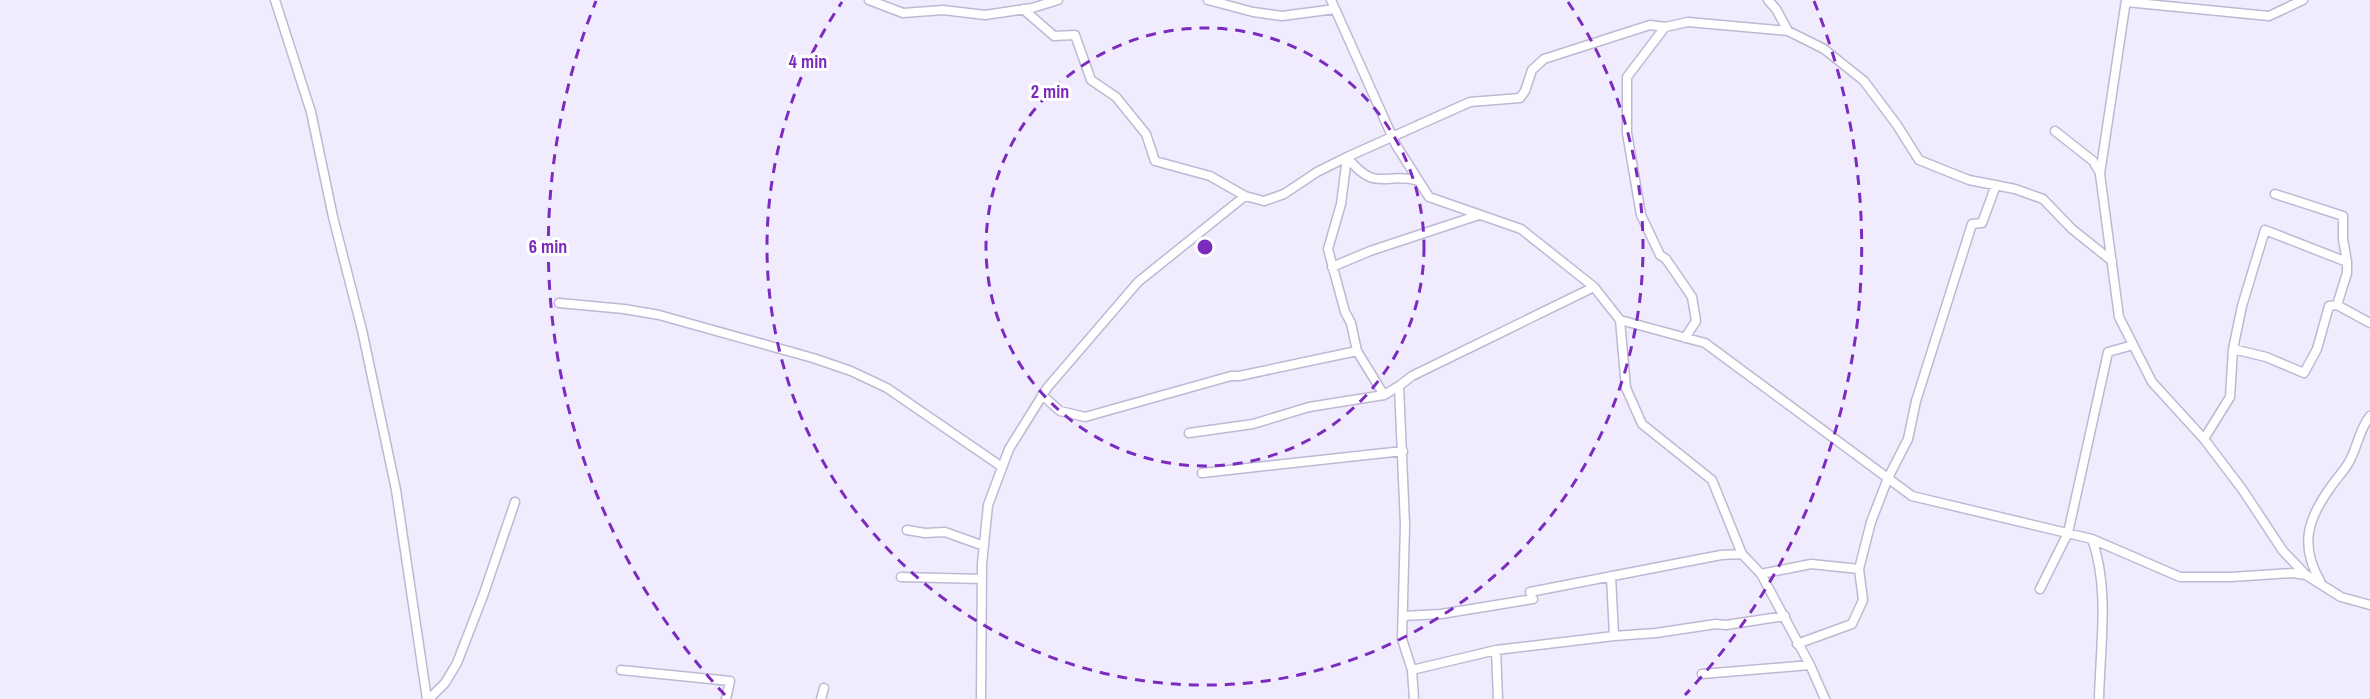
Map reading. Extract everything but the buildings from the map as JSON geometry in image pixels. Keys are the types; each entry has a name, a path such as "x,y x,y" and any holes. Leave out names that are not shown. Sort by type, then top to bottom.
{"street":[{"path":"275,0 311,112 333,217 362,330 396,490 428,699"},
{"path":"869,0 903,13 943,10 985,15 1058,0"},
{"path":"1208,0 1253,12 1282,16 1335,9"},
{"path":"1331,0 1392,136 1429,197 1521,229 1594,286 1620,320 1626,388 1642,424 1712,480 1742,554 1761,573 1810,665 1825,699"},
{"path":"1768,0 1776,9 1788,31"},
{"path":"2303,0 2269,16 2126,1 2100,174 2119,318 2152,382 2204,439 2242,489 2283,551 2306,575 2341,597 2370,606"},
{"path":"1023,9 1054,36 1075,35 1091,80 1116,97 1146,135 1155,160 1210,176 1245,196 1264,201 1284,194 1317,172 1347,157 1470,102 1520,98 1525,91 1532,70 1544,59 1650,25 1665,27 1688,22 1788,31 1824,49 1864,81 1897,125 1919,160 1969,180 2015,189 2043,199 2072,229 2112,261"},
{"path":"1665,27 1627,77 1627,134 1641,215 1660,255 1666,259 1692,297 1696,321 1685,338"},
{"path":"2055,131 2093,161 2100,174"},
{"path":"1347,157 1359,172 1376,179 1419,181"},
{"path":"1347,157 1341,204 1328,249 1358,351 1384,395"},
{"path":"1797,644 1852,624 1863,600 1859,569 1871,522 1888,478 1908,439 1916,401 1972,224 1982,223 1996,185"},
{"path":"2275,194 2343,216 2347,273 2337,305"},
{"path":"981,699 982,579 988,505 1009,449 1042,395 1138,282 1245,196"},
{"path":"1332,267 1370,251 1479,214"},
{"path":"2204,439 2230,397 2234,350 2242,306 2265,230 2347,262"},
{"path":"1189,433 1253,424 1308,407 1384,395 1412,376 1594,286"},
{"path":"559,303 659,315 813,358 851,371 887,388 1002,467"},
{"path":"2234,350 2266,357 2304,373 2317,349 2330,306 2337,305 2370,323"},
{"path":"1620,320 1705,343 1912,496 2092,539 2180,577 2231,577 2292,573 2306,575"},
{"path":"2040,589 2068,533 2108,352 2133,345"},
{"path":"1042,395 1060,411 1085,417 1232,376 1358,351"},
{"path":"1399,386 1405,525 1402,639 1412,670 1414,699"},
{"path":"2322,585 2311,566 2306,545 2311,521 2329,489 2348,465 2354,453 2356,441 2370,416"},
{"path":"1202,473 1403,451"},
{"path":"428,699 446,683 457,663 515,502"},
{"path":"907,530 925,533 945,532 984,546"},
{"path":"2092,539 2096,552 2102,600 2103,646 2099,699"},
{"path":"1403,616 1441,614 1531,596 1611,576 1721,555 1742,554"},
{"path":"1761,573 1810,564 1859,569"},
{"path":"1611,576 1614,636"},
{"path":"901,577 982,579"},
{"path":"1412,670 1496,650 1656,633 1716,624 1726,626 1785,616"},
{"path":"1496,650 1498,699"},
{"path":"1702,674 1810,665"},
{"path":"621,670 730,681 726,699"},
{"path":"821,699 824,688"}]}
